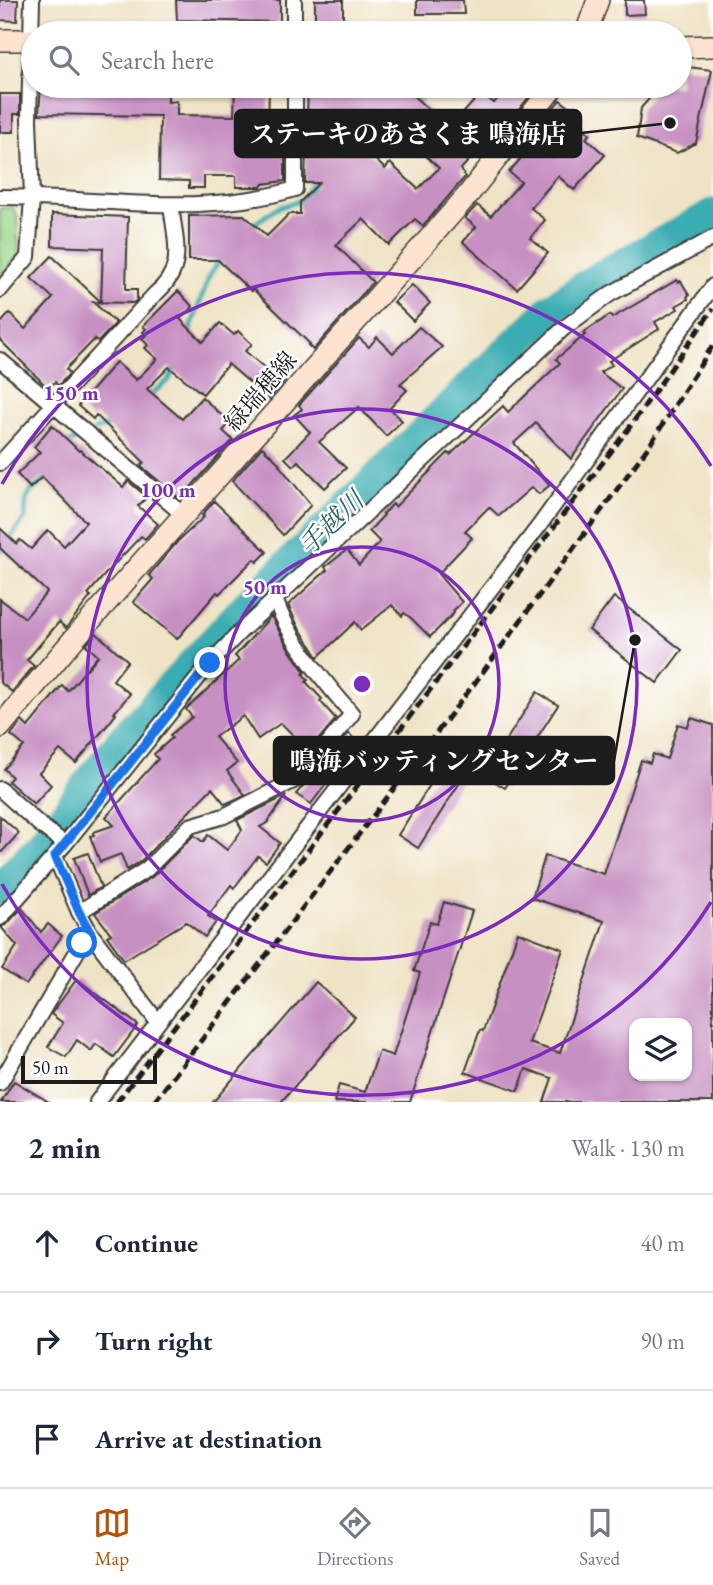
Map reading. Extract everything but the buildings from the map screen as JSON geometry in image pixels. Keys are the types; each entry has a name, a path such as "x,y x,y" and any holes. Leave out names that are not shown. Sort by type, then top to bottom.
{"main road":[{"path":"590,21 598,0"},
{"path":"0,40 21,40"},
{"path":"692,47 713,46"},
{"name":"緑瑞穂線","path":"0,727 73,640 467,196 545,98"}],"street":[{"path":"33,0 33,21"},
{"path":"294,0 294,21"},
{"path":"0,290 28,257 32,197 30,98"},
{"path":"0,197 171,205 262,199 295,189 295,98"},
{"path":"0,463 166,285 174,272 177,254 171,205"},
{"path":"0,918 55,856 63,842 210,663 275,599 564,328 610,294 713,238"},
{"path":"96,1102 539,526 713,286"},
{"path":"0,360 185,516"},
{"path":"79,912 147,869 190,826 224,816 299,778 352,714 310,664 283,622 275,599"},
{"path":"0,789 63,842"},
{"path":"55,856 91,934 157,1021"},
{"path":"0,1083 82,943 91,934"}],"green space":[{"path":"0,208 13,208 18,218 18,257 0,276"}],"waterway":[{"path":"415,106 420,98"},
{"path":"357,150 397,122"},
{"path":"248,228 277,208 302,200 317,178"},
{"name":"手越川","path":"0,889 41,846 120,743 251,602 552,309 595,280 713,215"},
{"path":"188,336 210,274 223,256"},
{"path":"149,396 169,380 176,365"},
{"path":"95,430 112,425"},
{"path":"66,445 79,438"},
{"path":"0,551 25,518 26,500 31,491 49,477"}],"railway":[{"path":"117,1102 629,428 713,309"},
{"path":"154,1102 474,684 651,443 713,345"}],"place":[{"name":"ステーキのあさくま 鳴海店","path":"670,123"},
{"name":"鳴海バッティングセンター","path":"635,640"}],"route":[{"path":"82,943 91,934 55,856 210,663"}]}
